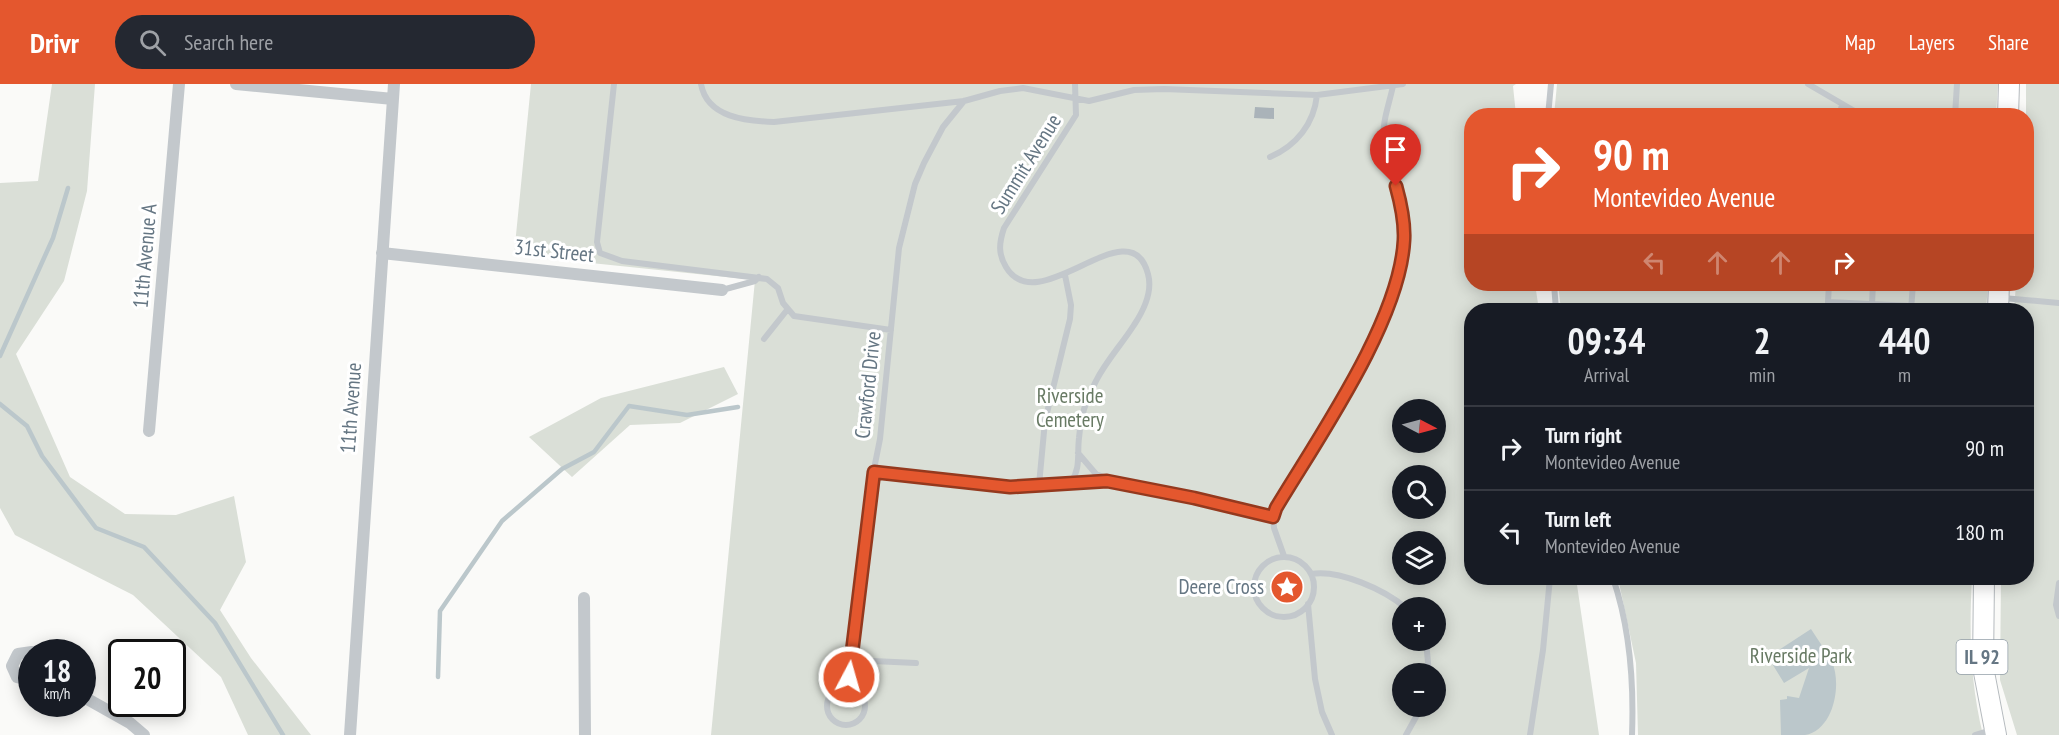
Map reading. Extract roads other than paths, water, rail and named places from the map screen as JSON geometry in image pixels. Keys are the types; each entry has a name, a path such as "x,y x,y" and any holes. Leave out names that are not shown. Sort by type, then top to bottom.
{"main road":[{"path":"2008,108 2009,84"},
{"name":"IL 92","path":"1984,585 1983,667 1988,733"}],"street":[{"name":"11th Avenue A","path":"149,430 179,84"},
{"path":"236,84 393,99"},
{"name":"11th Avenue","path":"350,735 394,84"},
{"name":"31st Street","path":"382,253 722,290"},
{"path":"584,598 585,735"},
{"path":"18,654 12,666 18,678"},
{"path":"96,704 130,723 144,735"}],"lane":[{"path":"614,84 597,242 600,253 622,261 759,277 778,288 787,310 794,316 891,330"},
{"path":"701,84 710,102 720,111 747,121 834,117 964,101 1023,88"},
{"path":"1016,84 1023,88 1089,101 1114,93 1164,89 1317,96 1403,84"},
{"path":"1549,108 1551,84"},
{"path":"1808,84 1848,108"},
{"path":"1816,90 1824,84"},
{"path":"1956,108 1957,84"},
{"name":"Summit Avenue","path":"1071,482 1077,471 1083,410 1095,382 1141,314 1150,280 1143,262 1126,251 1100,256 1065,275 1040,282 1017,278 1010,274 999,249 1004,228 1076,115 1076,85"},
{"path":"1284,556 1274,528 1273,517 1276,508 1375,339 1394,289 1404,241 1402,204 1383,142 1385,118 1393,86"},
{"path":"1270,157 1283,151 1299,138 1310,120 1317,96"},
{"name":"Crawford Drive","path":"849,687 899,248 915,184 943,127 964,101"},
{"path":"1039,485 1045,421 1070,319 1071,305 1065,275"},
{"path":"722,290 755,281 759,277"},
{"path":"1828,291 1828,302 1850,303"},
{"path":"1998,297 2059,303"},
{"path":"764,339 787,310"},
{"path":"1078,452 1096,474 1120,483 1273,517"},
{"path":"874,472 992,486 1071,482 1120,483"},
{"path":"1284,556 1301,562 1311,574 1313,593 1308,604 1296,614 1281,617 1270,614 1261,607 1255,596 1253,585 1263,565 1275,558 1284,556"},
{"path":"1311,574 1326,573 1357,581 1392,600"},
{"path":"2059,583 2056,605 2059,616"},
{"path":"1530,735 1543,650 1549,585"},
{"path":"1615,585 1625,626 1632,674 1632,735"},
{"path":"1308,604 1311,614 1311,658 1322,712 1332,735"},
{"path":"851,660 916,663"},
{"path":"849,687 859,692 865,709 853,723 838,723 827,712 827,704 836,689 849,687"},
{"path":"1406,735 1416,717"}],"waterway":[{"path":"0,356 53,238 68,188"},
{"path":"0,404 27,426 42,456 96,528 144,547 215,623 283,735"},
{"path":"438,677 440,611 502,521 562,469 594,452 629,406 687,415 738,407"}],"place":[{"name":"Deere Cross","path":"1287,587"}],"park label":[{"name":"Riverside Cemetery","path":"1070,408"},
{"name":"Riverside Park","path":"1801,656"}]}
